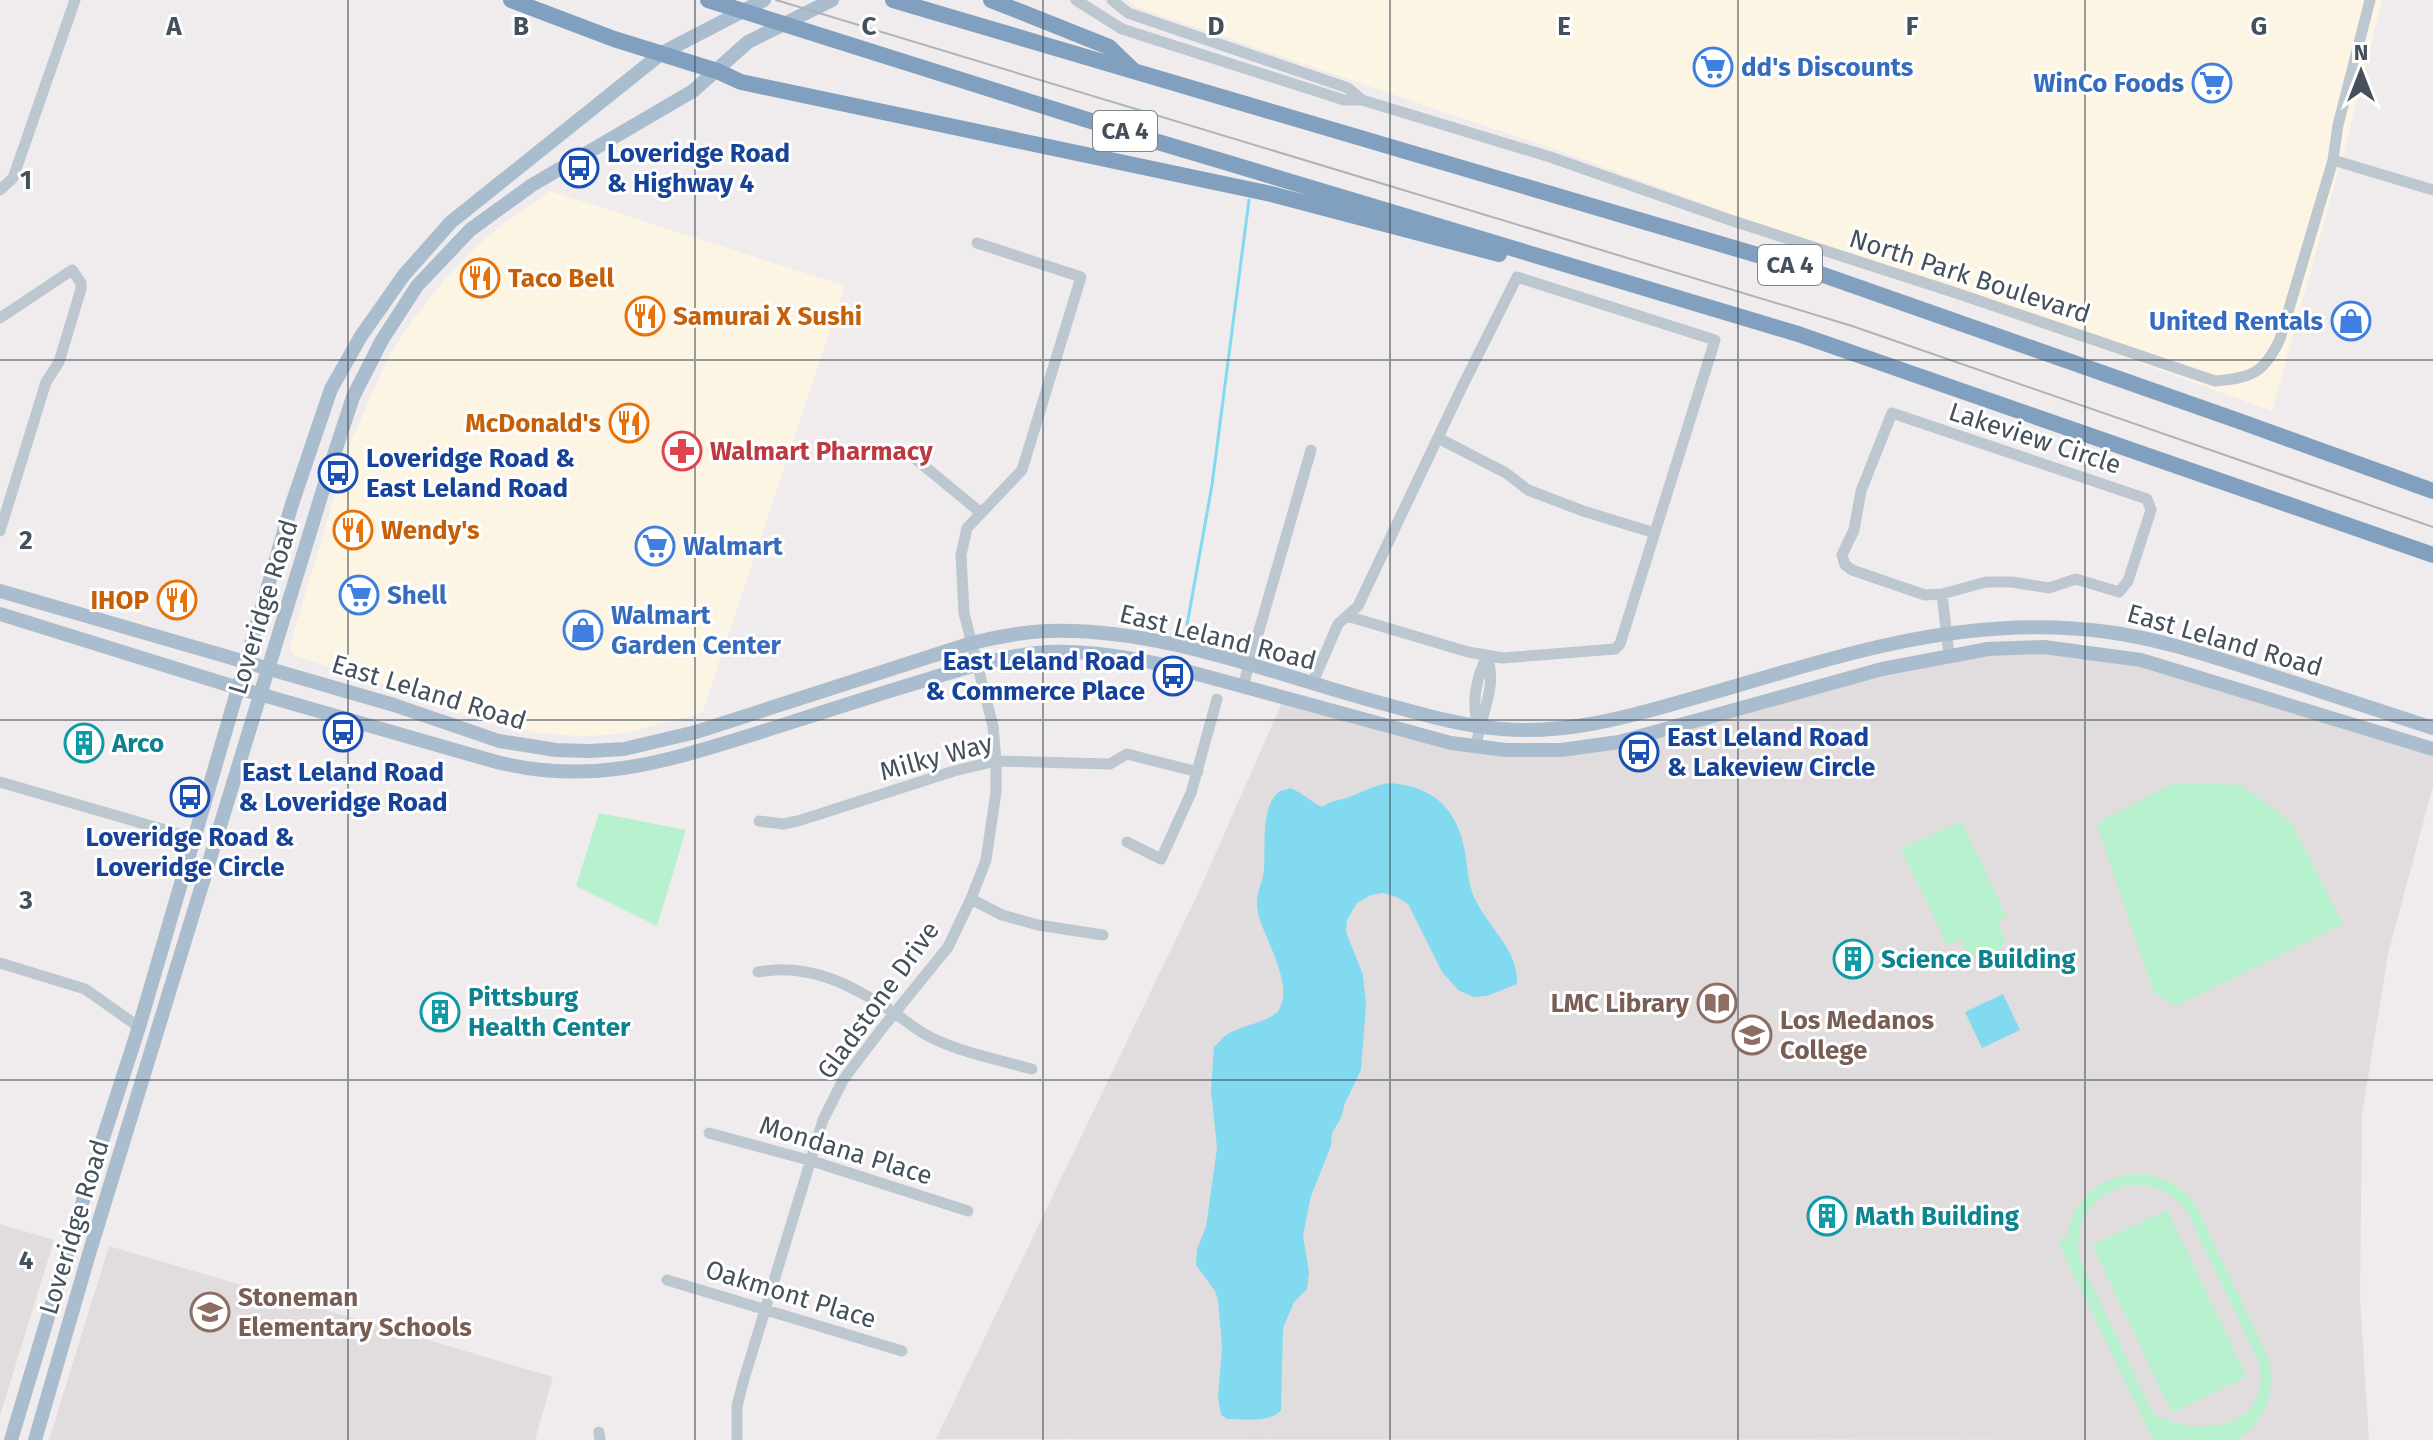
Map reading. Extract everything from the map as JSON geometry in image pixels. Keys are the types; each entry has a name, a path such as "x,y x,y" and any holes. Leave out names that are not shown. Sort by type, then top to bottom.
{"highway":[{"path":"511,0 741,82 1271,194 1506,256 1544,257"},
{"name":"CA 4","path":"708,0 1148,139 1798,334 2433,555"},
{"name":"CA 4","path":"893,0 1815,272 2433,491"},
{"path":"991,0 1109,47 1137,73"}],"main road":[{"name":"Loveridge Road","path":"11,1440 139,1027 317,425 331,389 361,336 404,275 451,222 662,53 764,0"},
{"name":"Loveridge Road","path":"35,1440 353,397 382,340 417,286 470,230 524,191 693,91 748,42 832,0"},
{"name":"East Leland Road","path":"0,591 394,705 499,741 541,749 624,749 696,732 972,643 1010,634 1045,631 1084,631 1152,640 1461,724 1505,729 1560,729 1611,721 1886,645 1947,633 2055,628 2106,631 2185,648 2433,728"},
{"name":"East Leland Road","path":"0,614 261,695 508,765 544,771 619,770 662,762 978,665 1019,655 1049,652 1127,657 1423,736 1476,747 1561,750 1619,742 1882,669 1988,649 2044,647 2141,660 2433,749"},
{"path":"2367,727 2374,709"},
{"path":"92,1172 111,1187"}],"street":[{"path":"0,190 13,178 75,0"},
{"name":"North Park Boulevard","path":"1076,0 1122,29 1344,100 1362,100 1550,157 2215,381 2248,375 2270,360 2280,339 2333,160 2338,125 2370,0"},
{"name":"North Park Boulevard","path":"1112,0 1128,13 1348,88 1362,100"},
{"path":"2333,160 2433,190"},
{"name":"Gladstone Drive","path":"737,1440 737,1406 823,1120 843,1080 948,947 986,860 996,792 996,761 993,726 964,613 961,555 967,528 1022,470 1081,277 977,243"},
{"path":"0,318 72,270 81,283 59,362 44,386 4,500 0,531"},
{"path":"1312,684 1338,624 1358,606 1517,277 1715,340 1620,644 1615,649 1503,658 1468,652 1347,616"},
{"name":"Lakeview Circle","path":"1892,413 2147,499 2151,510 2128,581 2119,592 2076,579 2049,588 2012,582 1986,582 1942,594 1925,595 1852,570 1845,565 1842,555 1854,530 1861,491 1892,413"},
{"path":"1438,438 1506,473 1528,490 1655,533"},
{"path":"1243,686 1311,450"},
{"path":"912,456 980,512"},
{"path":"1942,594 1949,655"},
{"path":"1476,747 1479,726 1486,714 1492,672 1487,656"},
{"path":"1127,842 1161,859 1198,772 1217,699"},
{"name":"Milky Way","path":"759,821 783,824 798,821 996,761 1110,764 1127,754 1198,772"},
{"path":"0,782 193,838"},
{"path":"971,899 1002,915 1038,925 1103,935"},
{"path":"0,963 85,989 139,1027"},
{"path":"758,972 778,968 823,975 862,991 931,1037 1032,1069"},
{"name":"Mondana Place","path":"709,1133 812,1161 968,1211"},
{"name":"Oakmont Place","path":"667,1280 902,1351"}],"shaded area":[{"path":"1128,0 2382,0 2272,411 1557,150 1136,7"},
{"path":"550,191 845,286 702,713 622,734 582,736 536,733 479,719 296,656 290,645 352,439 389,356 446,278 476,247"},
{"name":"Los Medanos College","path":"1988,649 2105,654 2420,745 2433,757 2433,786 2388,954 2362,1115 2360,1297 2369,1440 936,1439 1199,891 1284,698 1396,729 1561,750"},
{"path":"0,1224 54,1240 0,1416"},
{"name":"Stoneman Elementary Schools","path":"109,1246 553,1377 535,1440 49,1440"}],"green space":[{"path":"2175,783 2241,785 2291,822 2343,924 2176,1006 2154,993 2096,823"},
{"path":"599,813 686,830 657,926 576,886"},
{"path":"1961,821 2007,917 1998,922 2005,940 2001,949 1978,960 1967,955 1961,939 1947,945 1901,849"},
{"path":"2139,1173 2156,1176 2177,1187 2195,1204 2269,1359 2271,1383 2266,1406 2255,1425 2237,1440 2153,1440 2058,1242 2067,1237 2075,1211 2091,1192 2112,1178","holes":["2138,1185 2168,1193 2186,1210 2259,1362 2260,1385 2254,1402 2243,1415 2227,1423 2189,1426 2153,1413 2080,1260 2078,1246 2082,1222 2095,1202 2116,1189"]},
{"path":"2167,1210 2247,1377 2172,1413 2092,1245"}],"water":[{"path":"1390,783 1406,785 1431,795 1441,802 1456,823 1473,895 1508,950 1517,984 1487,996 1473,997 1458,990 1442,972 1408,904 1383,893 1371,895 1357,903 1347,920 1346,932 1363,975 1366,1004 1361,1070 1332,1133 1331,1146 1311,1196 1303,1235 1309,1273 1307,1289 1294,1302 1283,1328 1281,1410 1264,1419 1227,1419 1221,1415 1218,1397 1222,1346 1218,1300 1196,1265 1197,1249 1206,1227 1217,1148 1211,1090 1214,1047 1233,1031 1274,1015 1282,1001 1278,964 1257,909 1264,869 1266,817 1273,799 1279,792 1290,788 1322,807"},
{"path":"2003,994 2020,1030 1982,1048 1965,1012"}],"waterway":[{"path":"1187,625 1212,485 1249,200"}],"tram line":[{"path":"776,0 1852,326 2433,527"}],"place":[{"name":"dd's Discounts","path":"1713,67"},
{"name":"WinCo Foods","path":"2212,83"},
{"name":"Loveridge Road & Highway 4","path":"579,168"},
{"name":"Taco Bell","path":"480,278"},
{"name":"Samurai X Sushi","path":"645,316"},
{"name":"United Rentals","path":"2351,321"},
{"name":"McDonald's","path":"629,423"},
{"name":"Walmart Pharmacy","path":"682,451"},
{"name":"Loveridge Road & East Leland Road","path":"338,473"},
{"name":"Wendy's","path":"353,530"},
{"name":"Walmart","path":"655,546"},
{"name":"Shell","path":"359,595"},
{"name":"IHOP","path":"177,600"},
{"name":"Walmart Garden Center","path":"583,630"},
{"name":"East Leland Road & Commerce Place","path":"1173,676"},
{"name":"East Leland Road & Loveridge Road","path":"343,732"},
{"name":"Arco","path":"84,743"},
{"name":"East Leland Road & Lakeview Circle","path":"1639,752"},
{"name":"Loveridge Road & Loveridge Circle","path":"190,797"},
{"name":"Science Building","path":"1853,959"},
{"name":"LMC Library","path":"1717,1003"},
{"name":"Pittsburg Health Center","path":"440,1012"},
{"name":"Los Medanos College","path":"1752,1035"},
{"name":"Math Building","path":"1827,1216"},
{"name":"Stoneman Elementary Schools","path":"210,1312"}]}
